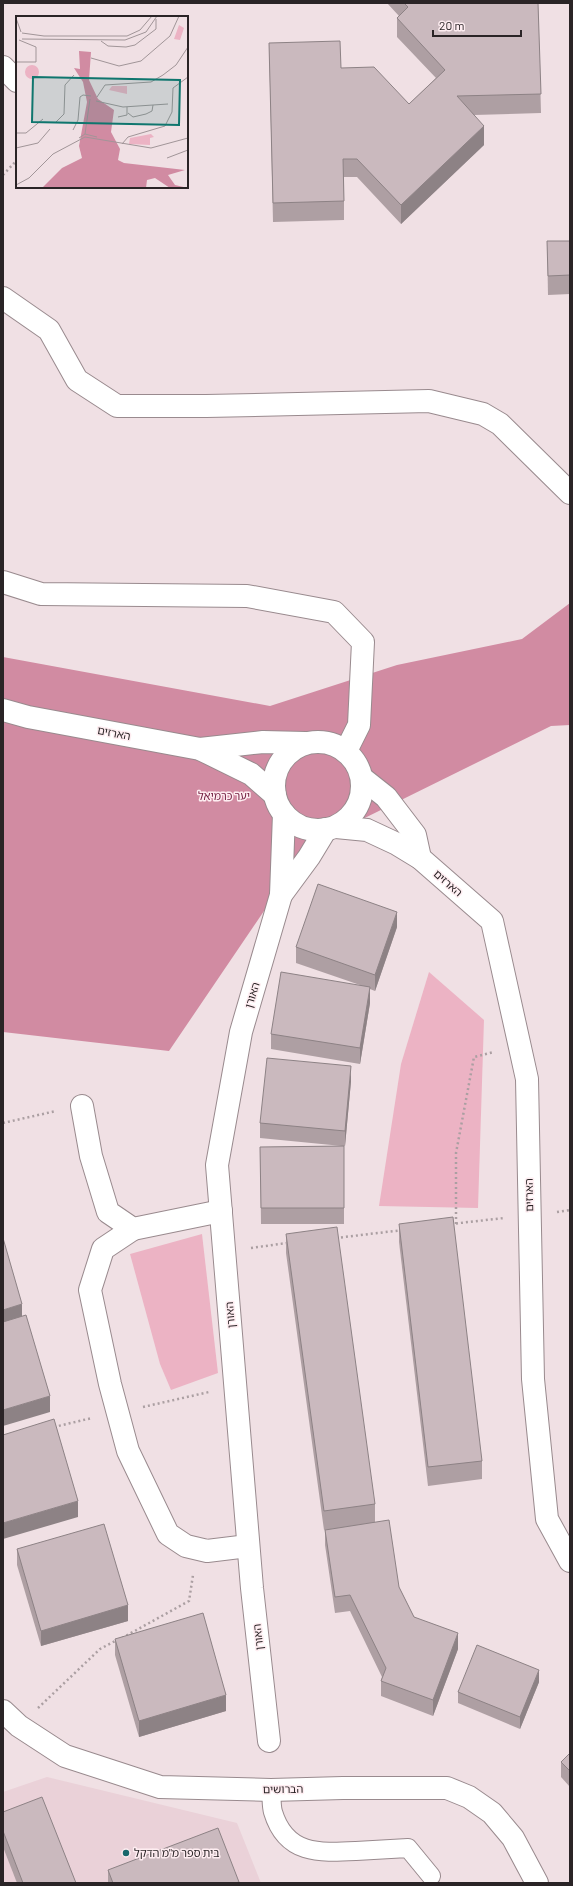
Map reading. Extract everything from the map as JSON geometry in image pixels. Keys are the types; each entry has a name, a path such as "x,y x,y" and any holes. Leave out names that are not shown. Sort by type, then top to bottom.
{"street":[{"path":"3,67 16,80"},
{"path":"3,298 49,330 77,380 117,406 214,406 429,401 483,414 500,424 570,493"},
{"path":"3,582 41,594 247,596 334,612 363,642 359,725 346,751"},
{"name":"הארזים","path":"3,710 28,717 200,749 251,774 279,804"},
{"name":"הארזים","path":"3,719 28,717"},
{"path":"319,741 333,743 346,751 355,761 362,778 363,787 360,800 355,811 346,821 331,828 321,830 307,829 294,823 279,804 276,773 282,760 292,750 305,743 319,741"},
{"name":"הארזים","path":"200,749 263,742 305,743"},
{"path":"362,778 386,797 415,835 420,858"},
{"name":"האורן","path":"269,1741 248,1546 217,1165 240,1040 281,895 279,804"},
{"name":"הארזים","path":"331,828 367,830 420,858 492,921 527,1079 533,1379 547,1519 570,1561"},
{"name":"האורן","path":"281,895 331,828"},
{"path":"82,1106 91,1156 108,1212 133,1229"},
{"path":"221,1211 133,1229 103,1249 90,1290 128,1451 168,1534 186,1546 207,1550 248,1546"},
{"name":"הברושים","path":"3,1711 19,1726 65,1756 160,1787 271,1790 447,1788 469,1797 492,1813 513,1838 536,1883"}],"lane":[{"path":"271,1790 273,1811 281,1830 296,1845 308,1850 324,1853 408,1848 431,1876"}],"path":[{"path":"3,175 16,161"},
{"path":"456,1224 456,1152 474,1057 520,1046"},
{"path":"3,1123 82,1106"},
{"path":"448,1225 529,1215"},
{"path":"332,1238 409,1229"},
{"path":"224,1251 294,1243"},
{"path":"52,1427 235,1386"},
{"path":"19,1726 100,1649 189,1601"}],"shaded area":[{"path":"429,972 484,1020 478,1208 379,1206 401,1064"},
{"path":"202,1234 218,1373 171,1390 160,1364 130,1254"},
{"name":"בית ספר מ\"מ הדקל","path":"47,1777 237,1823 261,1883 3,1883 3,1792"}],"green space":[{"name":"יער כרמיאל","path":"570,603 570,725 551,726 308,846 169,1051 3,1032 3,657 270,706 397,665 522,639"}],"building":[{"path":"404,3 538,3 541,94 457,96 484,126 401,205 357,159 343,159 344,201 273,203 269,43 340,41 341,68 374,67 409,104 445,70 397,18 408,7"},
{"path":"547,241 570,241 570,275 548,276"},
{"path":"318,884 397,912 375,975 296,947"},
{"path":"281,972 370,987 360,1048 271,1034"},
{"path":"267,1058 351,1066 345,1131 260,1123"},
{"path":"344,1146 344,1208 261,1208 260,1147"},
{"path":"453,1217 482,1461 428,1467 399,1224"},
{"path":"337,1227 375,1504 324,1511 286,1234"},
{"path":"3,1238 22,1304 3,1310"},
{"path":"26,1315 50,1396 3,1410 3,1322"},
{"path":"54,1419 78,1501 3,1523 3,1435"},
{"path":"389,1520 399,1587 414,1617 458,1633 433,1700 381,1681 386,1668 350,1595 335,1597 325,1530"},
{"path":"104,1524 128,1605 41,1631 17,1549"},
{"path":"203,1613 226,1695 139,1721 115,1639"},
{"path":"477,1645 539,1670 520,1717 458,1692"},
{"path":"570,1753 570,1771 561,1762"},
{"path":"42,1797 76,1883 23,1883 3,1831 3,1812"},
{"path":"218,1828 239,1882 113,1883 108,1870"}],"place":[{"name":"בית ספר מ\"מ הדקל","path":"126,1853"}]}
